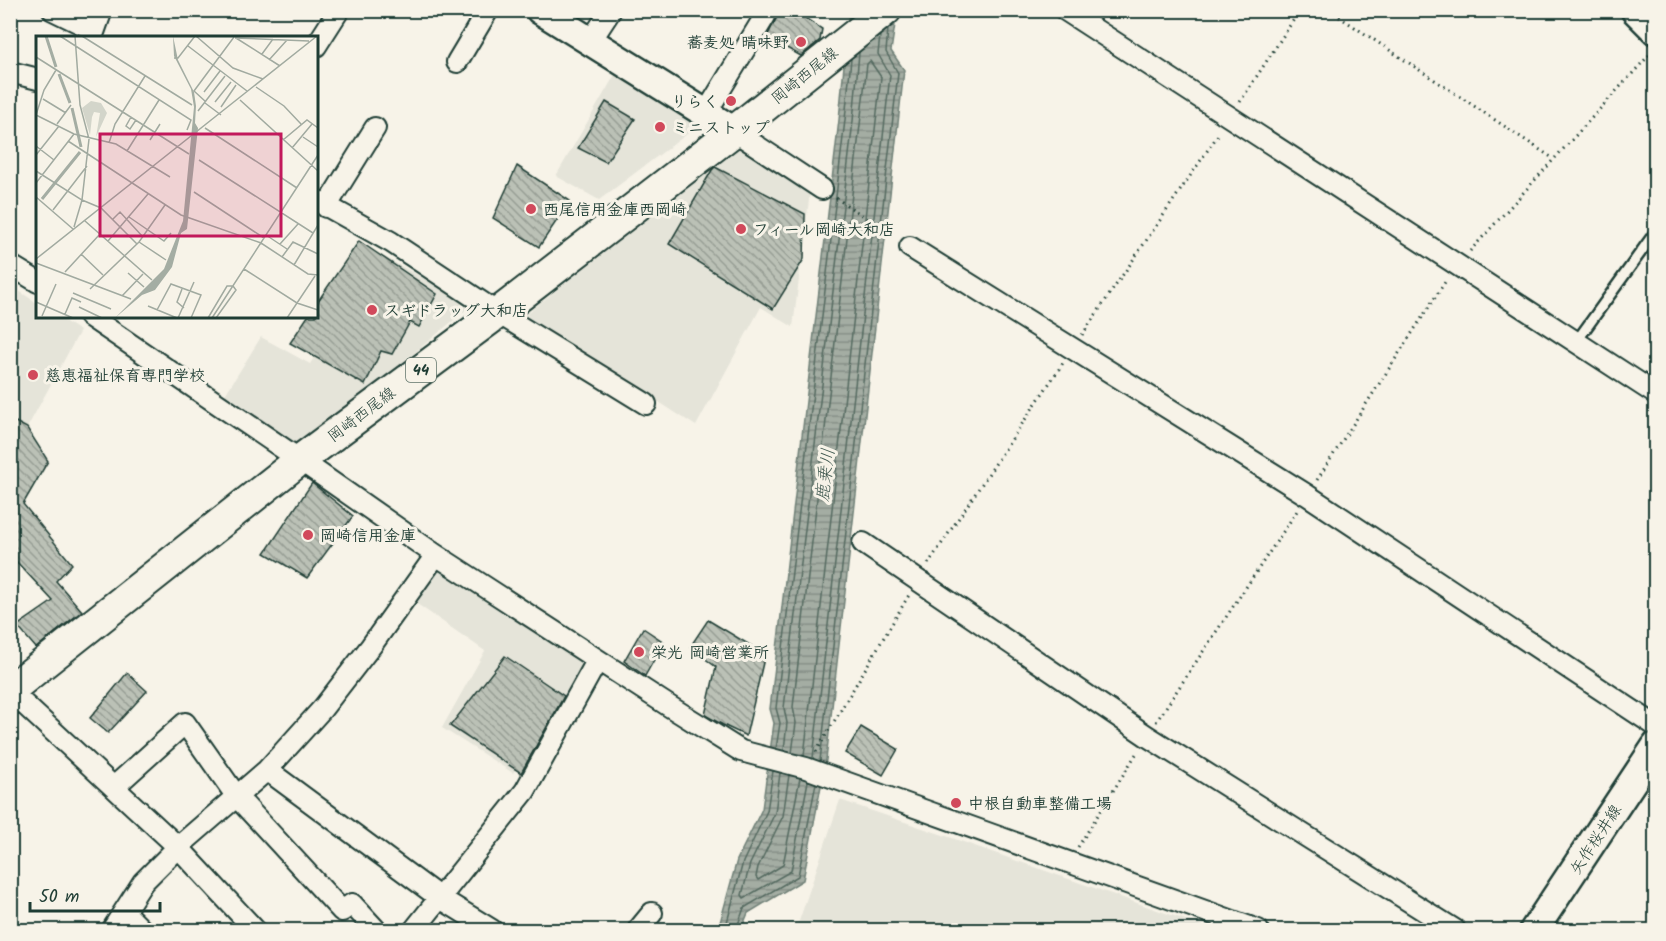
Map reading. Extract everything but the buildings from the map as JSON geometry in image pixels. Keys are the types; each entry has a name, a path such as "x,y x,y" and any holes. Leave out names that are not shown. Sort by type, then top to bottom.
{"main road":[{"name":"岡崎西尾線","path":"10,690 300,460 498,313 734,131 886,10"}],"street":[{"path":"53,10 93,34 102,10"},
{"path":"318,43 339,10"},
{"path":"457,62 488,10"},
{"path":"540,10 706,113 822,189"},
{"path":"590,42 611,10"},
{"path":"1065,10 1656,394"},
{"path":"1635,10 1656,31"},
{"path":"706,113 765,16"},
{"path":"10,72 36,78"},
{"path":"375,128 321,203 391,242 498,313 646,404"},
{"path":"910,247 1307,495 1656,726"},
{"path":"10,266 36,279"},
{"path":"92,318 436,555 741,751 806,768 1258,930"},
{"path":"863,543 1147,736 1455,930"},
{"path":"112,930 143,882 267,770 322,708 364,655 436,555"},
{"path":"414,930 525,791 597,660"},
{"path":"10,690 178,848 255,930"},
{"path":"114,788 185,723 237,797 342,911 352,904 376,930"},
{"name":"矢作桜井線","path":"1534,930 1656,746"},
{"path":"267,770 440,898 492,930"},
{"path":"124,912 142,930"},
{"path":"638,930 652,913"}],"lane":[{"path":"1576,342 1656,231"}],"path":[{"path":"806,768 917,581 1230,118 1300,10"},
{"path":"1329,10 1554,159"},
{"path":"1068,862 1147,736 1457,264 1656,49"},
{"path":"822,189 910,247"}],"shaded area":[{"path":"620,66 699,125 599,200 556,176"},
{"path":"742,145 810,192 793,327 761,307 696,426 525,315"},
{"path":"379,254 472,305 297,450 223,398 261,337 310,364"},
{"name":"慈恵福祉保育専門学校","path":"10,285 36,302 36,318 60,318 80,331 27,428 11,419"},
{"path":"431,563 586,663 513,773 442,728 485,651 407,597"},
{"path":"840,800 952,838 1214,930 796,930"}],"water":[{"name":"鹿乗川","path":"849,11 897,11 891,51 904,70 826,760 803,880 748,913 741,930 718,930 737,860 762,809 774,723 770,709 839,120"}],"place":[{"name":"蕎麦処 晴味野","path":"801,42"},
{"name":"りらく","path":"731,101"},
{"name":"ミニストップ","path":"660,127"},
{"name":"西尾信用金庫西岡崎","path":"531,209"},
{"name":"フィール岡崎大和店","path":"741,229"},
{"name":"スギドラッグ大和店","path":"372,310"},
{"name":"慈恵福祉保育専門学校","path":"33,375"},
{"name":"岡崎信用金庫","path":"308,535"},
{"name":"栄光 岡崎営業所","path":"639,652"},
{"name":"中根自動車整備工場","path":"956,803"}]}
